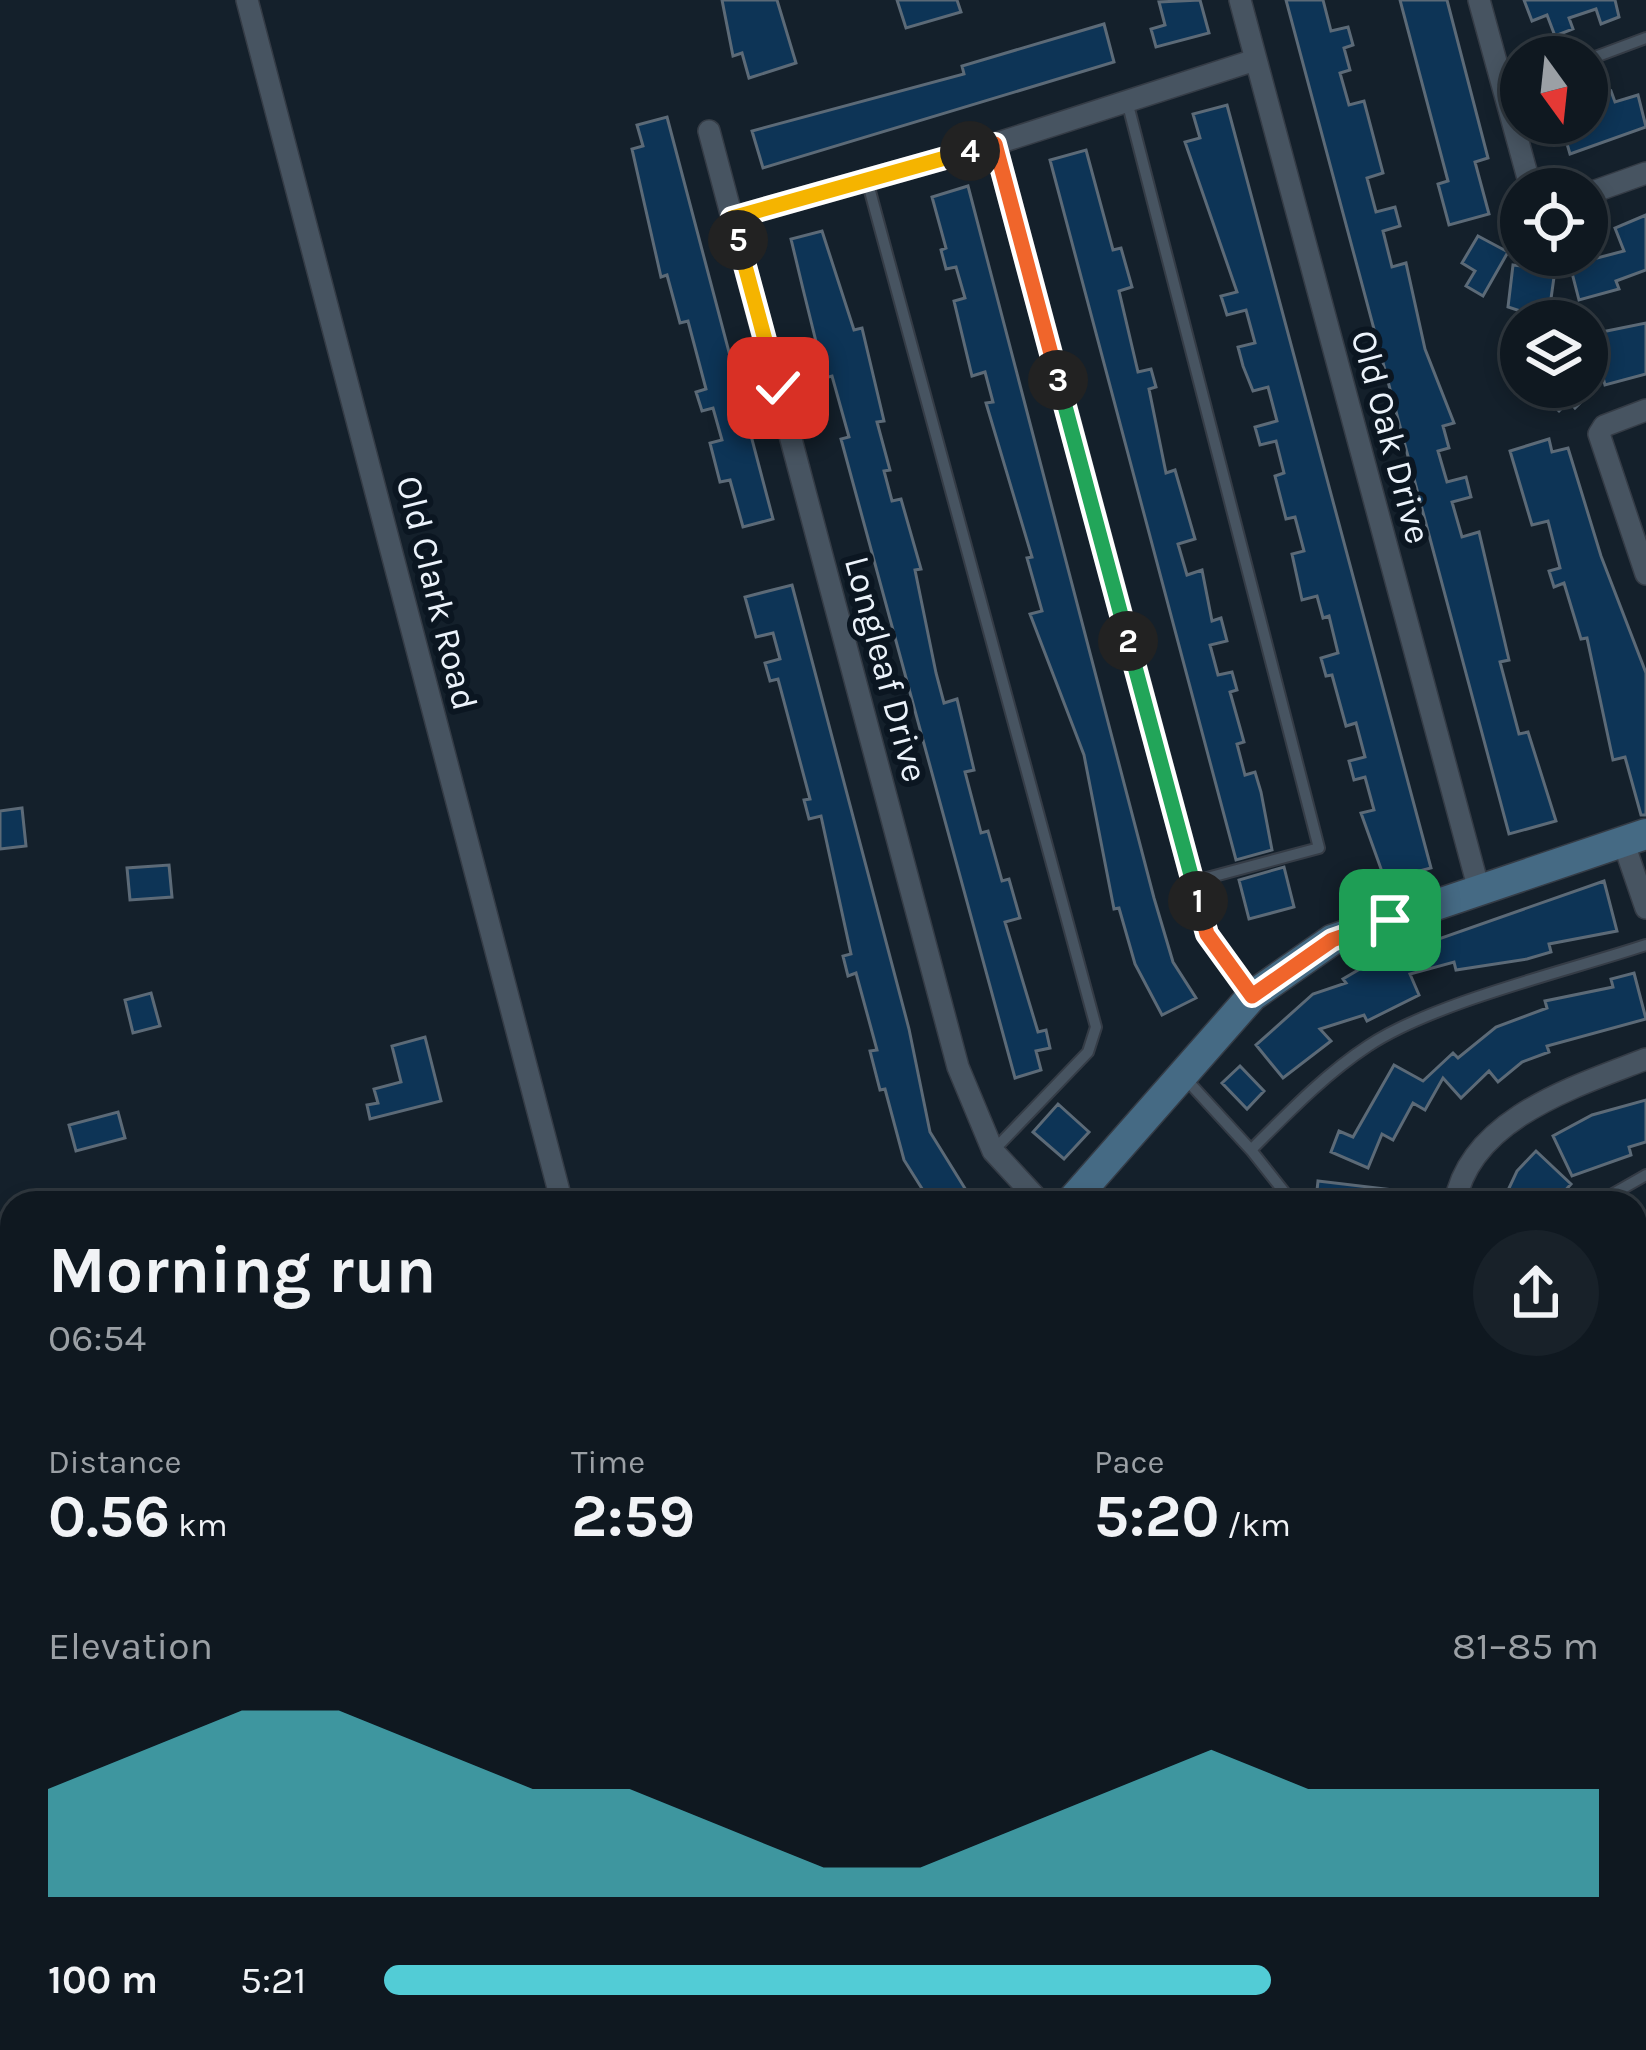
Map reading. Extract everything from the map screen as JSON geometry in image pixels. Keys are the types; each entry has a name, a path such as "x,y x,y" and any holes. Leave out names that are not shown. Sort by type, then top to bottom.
{"street":[{"name":"Old Clark Road","path":"247,0 559,1191"},
{"name":"Old Oak Drive","path":"1240,0 1479,890"},
{"path":"1479,0 1500,56"},
{"path":"732,218 995,144 1255,60"},
{"name":"Longleaf Drive","path":"709,131 958,1066 993,1150 1030,1191"},
{"path":"995,144 1207,934 1252,996"},
{"path":"1608,187 1646,173"},
{"path":"1646,410 1604,426 1599,434 1646,574"},
{"path":"1081,1191 1252,996 1332,940 1635,837 1646,908"},
{"path":"1461,1191 1476,1155 1549,1097 1646,1059"}],"lane":[{"path":"1608,52 1646,38"},
{"path":"1127,101 1319,848 1192,882"},
{"path":"867,180 1096,1027 1088,1052 993,1150"},
{"path":"1251,1150 1326,1077 1394,1032 1646,945"},
{"path":"1183,1075 1283,1191"},
{"path":"1618,1191 1646,1175"}],"building":[{"path":"722,0 777,0 796,63 749,78 742,53 733,56"},
{"path":"897,0 957,0 961,12 906,28"},
{"path":"1200,0 1209,33 1156,47 1151,29 1165,25 1159,2"},
{"path":"1286,0 1323,0 1331,31 1348,27 1353,45 1344,48 1350,70 1340,73 1349,105 1364,101 1383,173 1367,178 1376,212 1395,207 1400,226 1383,231 1392,267 1406,263 1425,349 1454,423 1443,426 1449,448 1438,451 1447,482 1466,477 1471,497 1452,502 1462,537 1479,532 1509,660 1500,662 1519,734 1528,732 1556,821 1509,834"},
{"path":"1400,0 1447,0 1488,158 1475,162 1489,214 1449,225 1438,184 1448,181"},
{"path":"1524,0 1615,0 1619,17 1601,24 1596,9 1569,18 1573,29 1555,36 1547,15 1532,21"},
{"path":"1104,24 1114,62 763,168 752,131 964,74 962,66"},
{"path":"1608,92 1615,102 1638,95 1646,127 1608,140"},
{"path":"1227,105 1431,868 1385,880 1361,813 1374,810 1365,777 1354,780 1349,761 1365,757 1356,723 1346,726 1332,675 1326,676 1321,658 1338,653 1329,616 1323,618 1317,596 1302,600 1292,554 1304,551 1295,517 1286,519 1275,476 1284,473 1276,441 1260,445 1255,427 1277,421 1268,387 1253,391 1243,366 1238,347 1255,343 1246,310 1227,315 1221,296 1237,292 1185,142 1200,138 1193,114"},
{"path":"667,117 773,519 743,527 730,480 720,482 710,443 722,440 713,408 702,411 696,392 706,389 688,321 680,323 667,275 661,277 632,149 643,146 637,125"},
{"path":"1567,144 1598,144 1570,154"},
{"path":"1086,150 1113,250 1121,248 1132,287 1119,291 1138,372 1151,369 1156,387 1149,389 1166,473 1175,470 1195,539 1178,544 1187,575 1202,570 1212,621 1221,618 1227,641 1210,645 1218,675 1232,672 1237,690 1230,692 1244,742 1237,744 1245,775 1255,772 1261,792 1272,850 1236,860 1050,160"},
{"path":"968,186 1154,898 1173,962 1196,998 1162,1015 1135,964 1119,908 1114,909 1084,755 1030,614 1042,611 1027,558 1032,557 986,403 993,402 985,372 972,376 954,301 965,298 956,267 946,269 941,250 946,248 932,197"},
{"path":"1646,215 1646,270 1616,281 1619,289 1579,300 1573,276 1608,276 1608,255 1624,251 1615,228"},
{"path":"822,231 854,330 862,328 884,421 877,422 890,470 884,471 892,501 901,499 921,569 915,570 936,673 944,703 957,699 974,770 965,772 981,833 988,831 1002,881 1009,879 1020,918 1005,922 1038,1032 1046,1030 1050,1048 1036,1051 1041,1070 1015,1078 841,439 849,437 832,376 825,378 791,239"},
{"path":"1478,236 1500,248 1500,266 1483,296 1466,286 1475,271 1462,263"},
{"path":"1512,276 1554,276 1551,300 1509,300"},
{"path":"1646,323 1646,374 1608,384 1608,331"},
{"path":"1549,439 1552,452 1568,448 1601,556 1646,673 1646,815 1641,815 1625,757 1613,760 1587,638 1581,639 1564,583 1554,587 1549,571 1560,568 1548,521 1532,525 1510,451"},
{"path":"792,585 909,1029 930,1132 967,1191 923,1191 904,1160 885,1089 880,1090 870,1051 877,1050 856,973 848,976 843,956 851,954 821,816 809,819 804,800 810,799 778,679 770,681 765,663 780,659 773,633 756,637 745,597"},
{"path":"22,808 26,846 0,849 0,811"},
{"path":"169,865 172,897 130,900 127,868"},
{"path":"1284,867 1294,907 1249,919 1239,880"},
{"path":"1604,881 1617,931 1549,944 1551,952 1527,959 1456,970 1454,962 1410,974 1419,995 1367,1021 1364,1015 1320,1029 1331,1041 1283,1078 1256,1045 1313,994 1346,983 1343,979 1370,963"},
{"path":"1634,973 1646,1019 1547,1046 1549,1052 1522,1062 1498,1082 1489,1071 1461,1098 1443,1078 1425,1110 1413,1103 1393,1140 1382,1134 1368,1168 1331,1152 1339,1131 1353,1137 1394,1065 1423,1081 1453,1053 1458,1058 1496,1027 1547,1008 1545,1001 1613,987 1611,979"},
{"path":"151,993 160,1026 133,1033 125,1000"},
{"path":"425,1037 441,1101 370,1119 367,1105 378,1103 374,1089 401,1082 392,1046"},
{"path":"1240,1066 1264,1091 1247,1109 1222,1083"},
{"path":"1646,1100 1646,1142 1629,1147 1631,1155 1572,1176 1553,1136 1592,1115"},
{"path":"1058,1104 1089,1132 1064,1159 1033,1132"},
{"path":"118,1112 125,1138 76,1151 69,1125"},
{"path":"1536,1151 1571,1184 1565,1191 1508,1191 1517,1171"},
{"path":"1318,1181 1394,1190 1394,1191 1317,1191"}],"route":[{"path":"778,388 732,218 995,144 1207,934 1252,996 1332,940 1390,920"}]}
